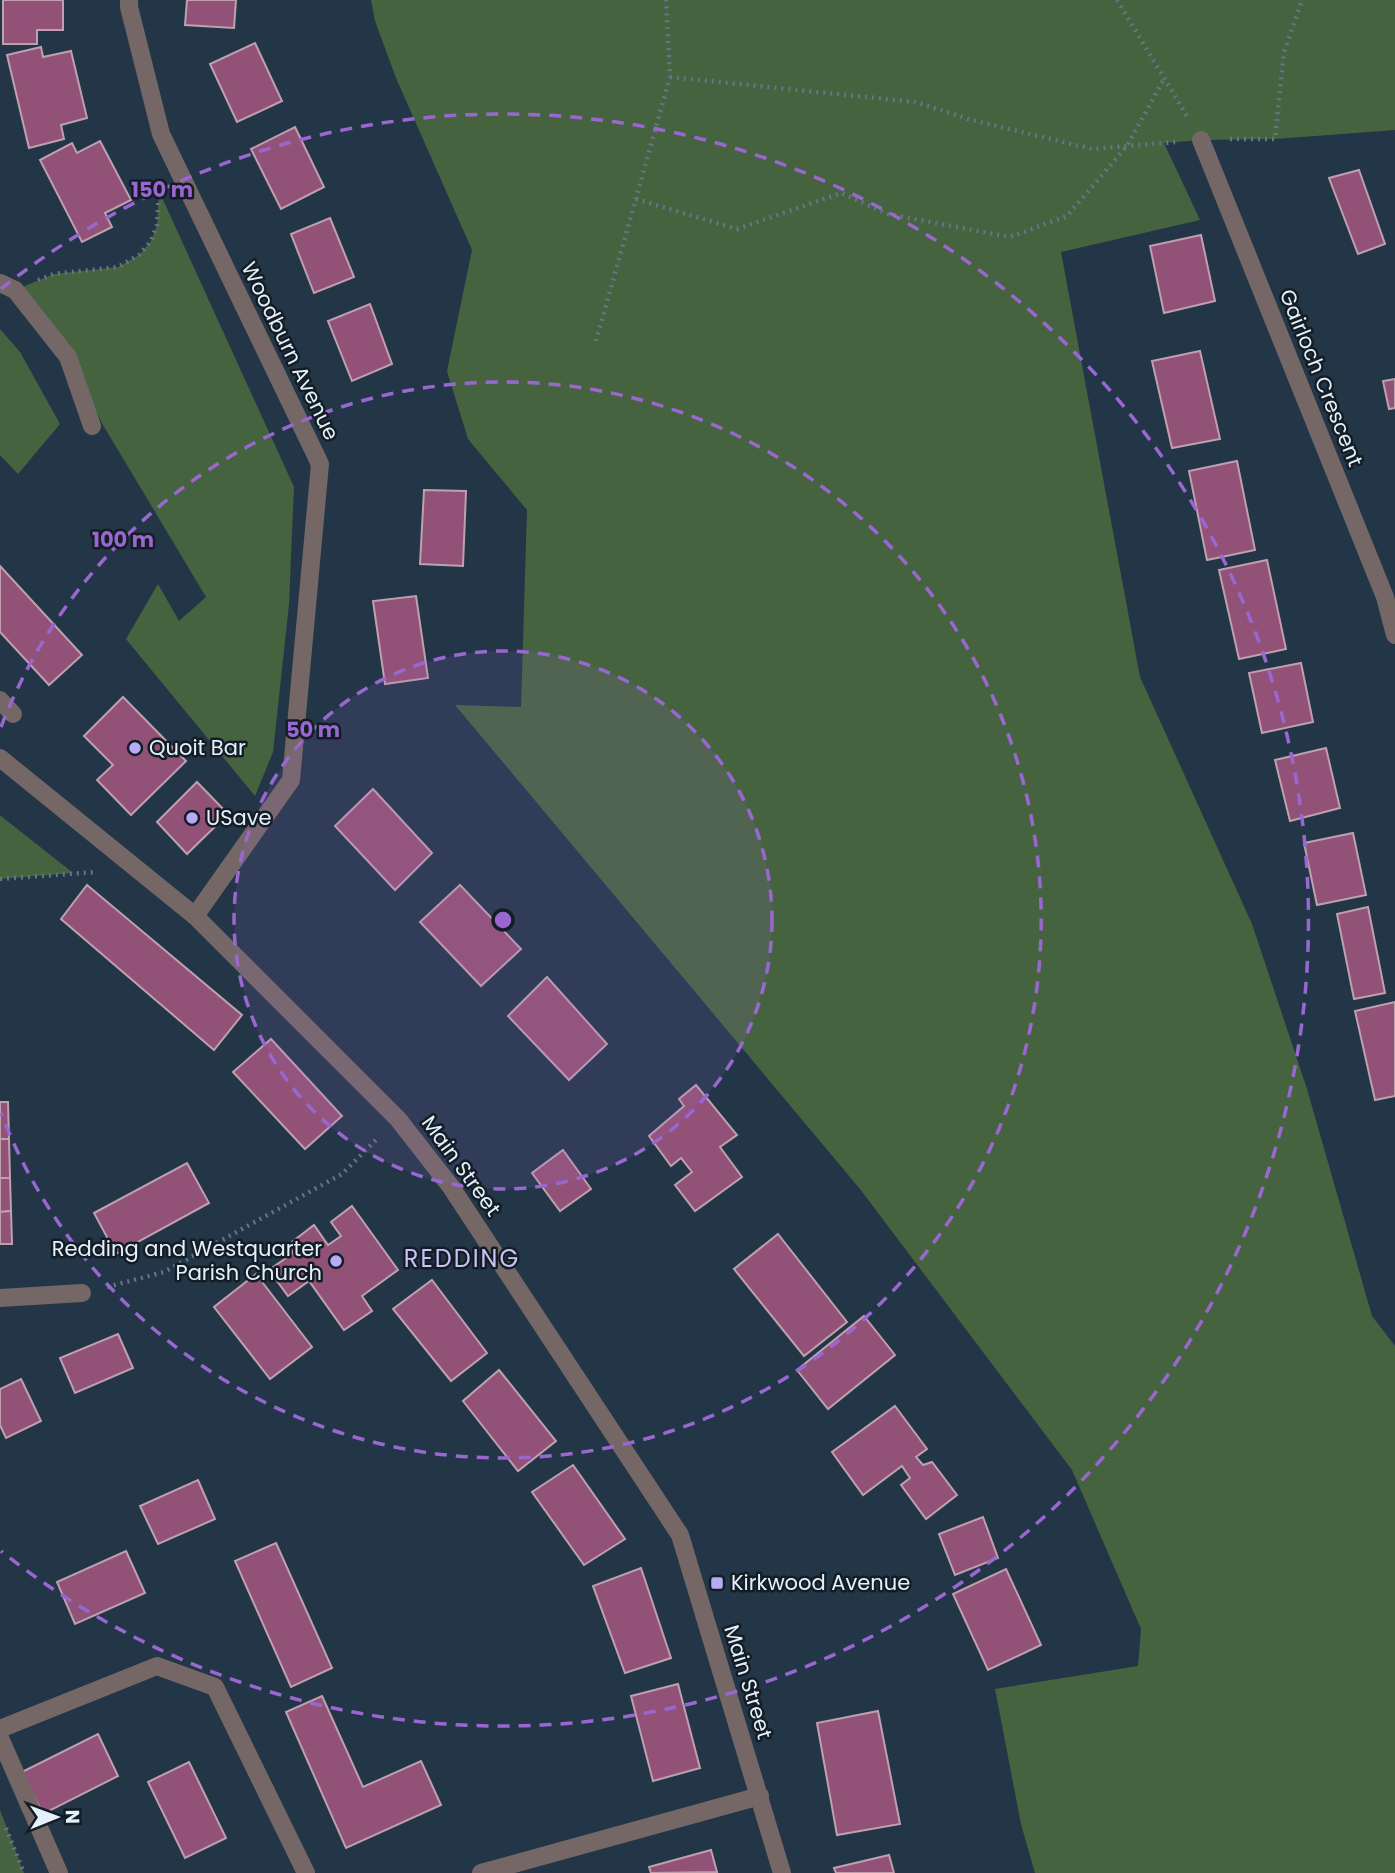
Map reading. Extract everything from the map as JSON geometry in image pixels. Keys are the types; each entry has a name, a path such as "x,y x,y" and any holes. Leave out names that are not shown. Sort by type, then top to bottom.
{"street":[{"name":"Woodburn Avenue","path":"129,0 161,134 320,464 291,780 195,916"},
{"name":"Gairloch Crescent","path":"1201,140 1385,597 1395,635"},
{"path":"0,283 15,289 68,357 92,426"},
{"path":"0,700 13,714"},
{"name":"Main Street","path":"0,758 195,916 398,1119 452,1187 680,1535 782,1873"},
{"path":"0,1298 82,1293"},
{"path":"0,1729 157,1666 215,1687 306,1873"},
{"path":"0,1738 59,1873"},
{"path":"481,1873 760,1796"}],"path":[{"path":"596,341 670,77 666,0"},
{"path":"1117,0 1201,140"},
{"path":"670,77 915,102 972,120 1092,149 1201,140 1275,139 1284,52 1302,0"},
{"path":"636,200 737,229 841,193 888,214 1010,237 1067,216 1127,146 1164,79"},
{"path":"41,278 54,274 118,267 139,255 151,241"},
{"path":"0,879 136,869"},
{"path":"82,1293 164,1272 330,1181 342,1174 398,1119"},
{"path":"5,1823 24,1873"}],"green space":[{"path":"371,0 1395,0 1395,130 1275,139 1164,143 1200,220 1061,252 1140,677 1252,924 1307,1089 1372,1316 1395,1346 1395,1873 1035,1873 1021,1824 995,1689 1138,1666 1141,1629 1072,1470 860,1189 455,705 521,707 527,510 468,439 447,371 472,250 396,78 375,21"},
{"path":"159,191 294,487 289,604 273,752 255,796 126,639 158,584 179,621 206,597 103,425 68,357 15,290 54,274 118,267 139,255 151,241 157,225"},
{"path":"0,329 20,352 60,424 18,474 0,455"},
{"path":"1,816 73,873 0,879"},
{"path":"0,1810 24,1873 0,1873"}],"building":[{"path":"3,0 63,0 63,30 37,30 37,44 3,44"},
{"path":"187,0 236,0 234,28 185,25"},
{"path":"255,43 282,101 237,122 210,64"},
{"path":"41,47 43,57 71,51 87,118 61,125 64,139 29,148 7,55"},
{"path":"295,127 324,187 281,209 251,149"},
{"path":"100,141 131,200 105,213 112,227 82,242 40,160 72,143 77,153"},
{"path":"1359,170 1385,244 1358,254 1329,178"},
{"path":"330,218 354,277 314,293 291,234"},
{"path":"1201,235 1215,301 1164,313 1150,246"},
{"path":"370,304 392,364 352,381 328,321"},
{"path":"1200,351 1220,439 1172,448 1152,361"},
{"path":"1395,379 1395,408 1389,409 1383,381"},
{"path":"1237,461 1255,550 1207,560 1189,471"},
{"path":"424,490 466,491 463,566 420,564"},
{"path":"1267,560 1286,649 1239,659 1219,570"},
{"path":"0,566 82,655 49,685 0,632"},
{"path":"416,596 428,678 385,684 373,601"},
{"path":"1301,663 1313,722 1262,733 1249,673"},
{"name":"Quoit Bar","path":"123,697 186,761 131,815 97,780 113,765 84,736"},
{"path":"1326,748 1340,808 1290,821 1275,760"},
{"name":"USave","path":"197,782 228,814 187,854 157,822"},
{"path":"373,789 432,853 395,890 335,826"},
{"path":"1353,833 1366,895 1317,905 1304,843"},
{"path":"87,885 242,1015 214,1050 61,919"},
{"path":"460,885 521,949 481,986 420,922"},
{"path":"1368,907 1385,993 1354,999 1337,914"},
{"path":"547,977 607,1044 569,1080 508,1016"},
{"path":"1395,1002 1395,1096 1375,1100 1355,1011"},
{"path":"271,1039 342,1116 305,1149 233,1072"},
{"path":"696,1085 737,1135 720,1147 742,1177 695,1211 675,1185 692,1172 681,1158 671,1166 649,1136 684,1106 679,1099"},
{"path":"0,1102 8,1102 9,1139 0,1139"},
{"path":"0,1139 9,1139 10,1178 0,1178"},
{"path":"563,1150 591,1189 560,1211 532,1173"},
{"path":"187,1163 209,1203 116,1254 94,1213"},
{"path":"0,1178 10,1178 11,1211 0,1212"},
{"name":"Redding and Westquarter Parish Church","path":"352,1206 398,1270 362,1296 372,1311 344,1330 309,1281 288,1296 269,1270 293,1253 288,1245 314,1225 328,1245 341,1236 331,1222"},
{"path":"11,1211 12,1244 0,1244 0,1212"},
{"path":"778,1234 847,1322 804,1356 734,1269"},
{"path":"256,1274 312,1347 270,1379 214,1307"},
{"path":"432,1280 487,1353 451,1381 393,1309"},
{"path":"864,1316 895,1355 828,1409 797,1370"},
{"path":"118,1334 133,1368 75,1393 60,1358"},
{"path":"499,1370 556,1441 518,1471 463,1401"},
{"path":"21,1379 41,1421 6,1438 0,1425 0,1389"},
{"path":"895,1406 927,1449 916,1457 923,1465 932,1462 957,1495 926,1519 901,1485 910,1478 902,1466 863,1495 832,1452"},
{"path":"573,1465 625,1539 584,1565 532,1492"},
{"path":"198,1480 215,1519 158,1544 140,1506"},
{"path":"983,1517 998,1558 955,1575 939,1534"},
{"path":"276,1543 332,1668 291,1687 235,1561"},
{"path":"126,1551 145,1593 75,1624 57,1582"},
{"path":"641,1568 671,1658 625,1673 593,1586"},
{"path":"1006,1569 1041,1645 988,1670 953,1594"},
{"path":"678,1684 700,1768 653,1781 631,1696"},
{"path":"322,1696 363,1787 421,1761 441,1805 346,1848 286,1712"},
{"path":"878,1711 900,1824 837,1835 817,1723"},
{"path":"98,1734 118,1776 43,1814 22,1772"},
{"path":"189,1762 226,1838 185,1858 148,1782"},
{"path":"711,1850 717,1872 651,1873 649,1867"},
{"path":"889,1855 894,1873 836,1873 834,1868"}],"place":[{"name":"Quoit Bar","path":"135,748"},
{"name":"USave","path":"192,818"},
{"name":"Redding and Westquarter Parish Church","path":"336,1261"},
{"name":"Kirkwood Avenue","path":"717,1583"}],"district":[{"name":"REDDING","path":"462,1259"}]}
